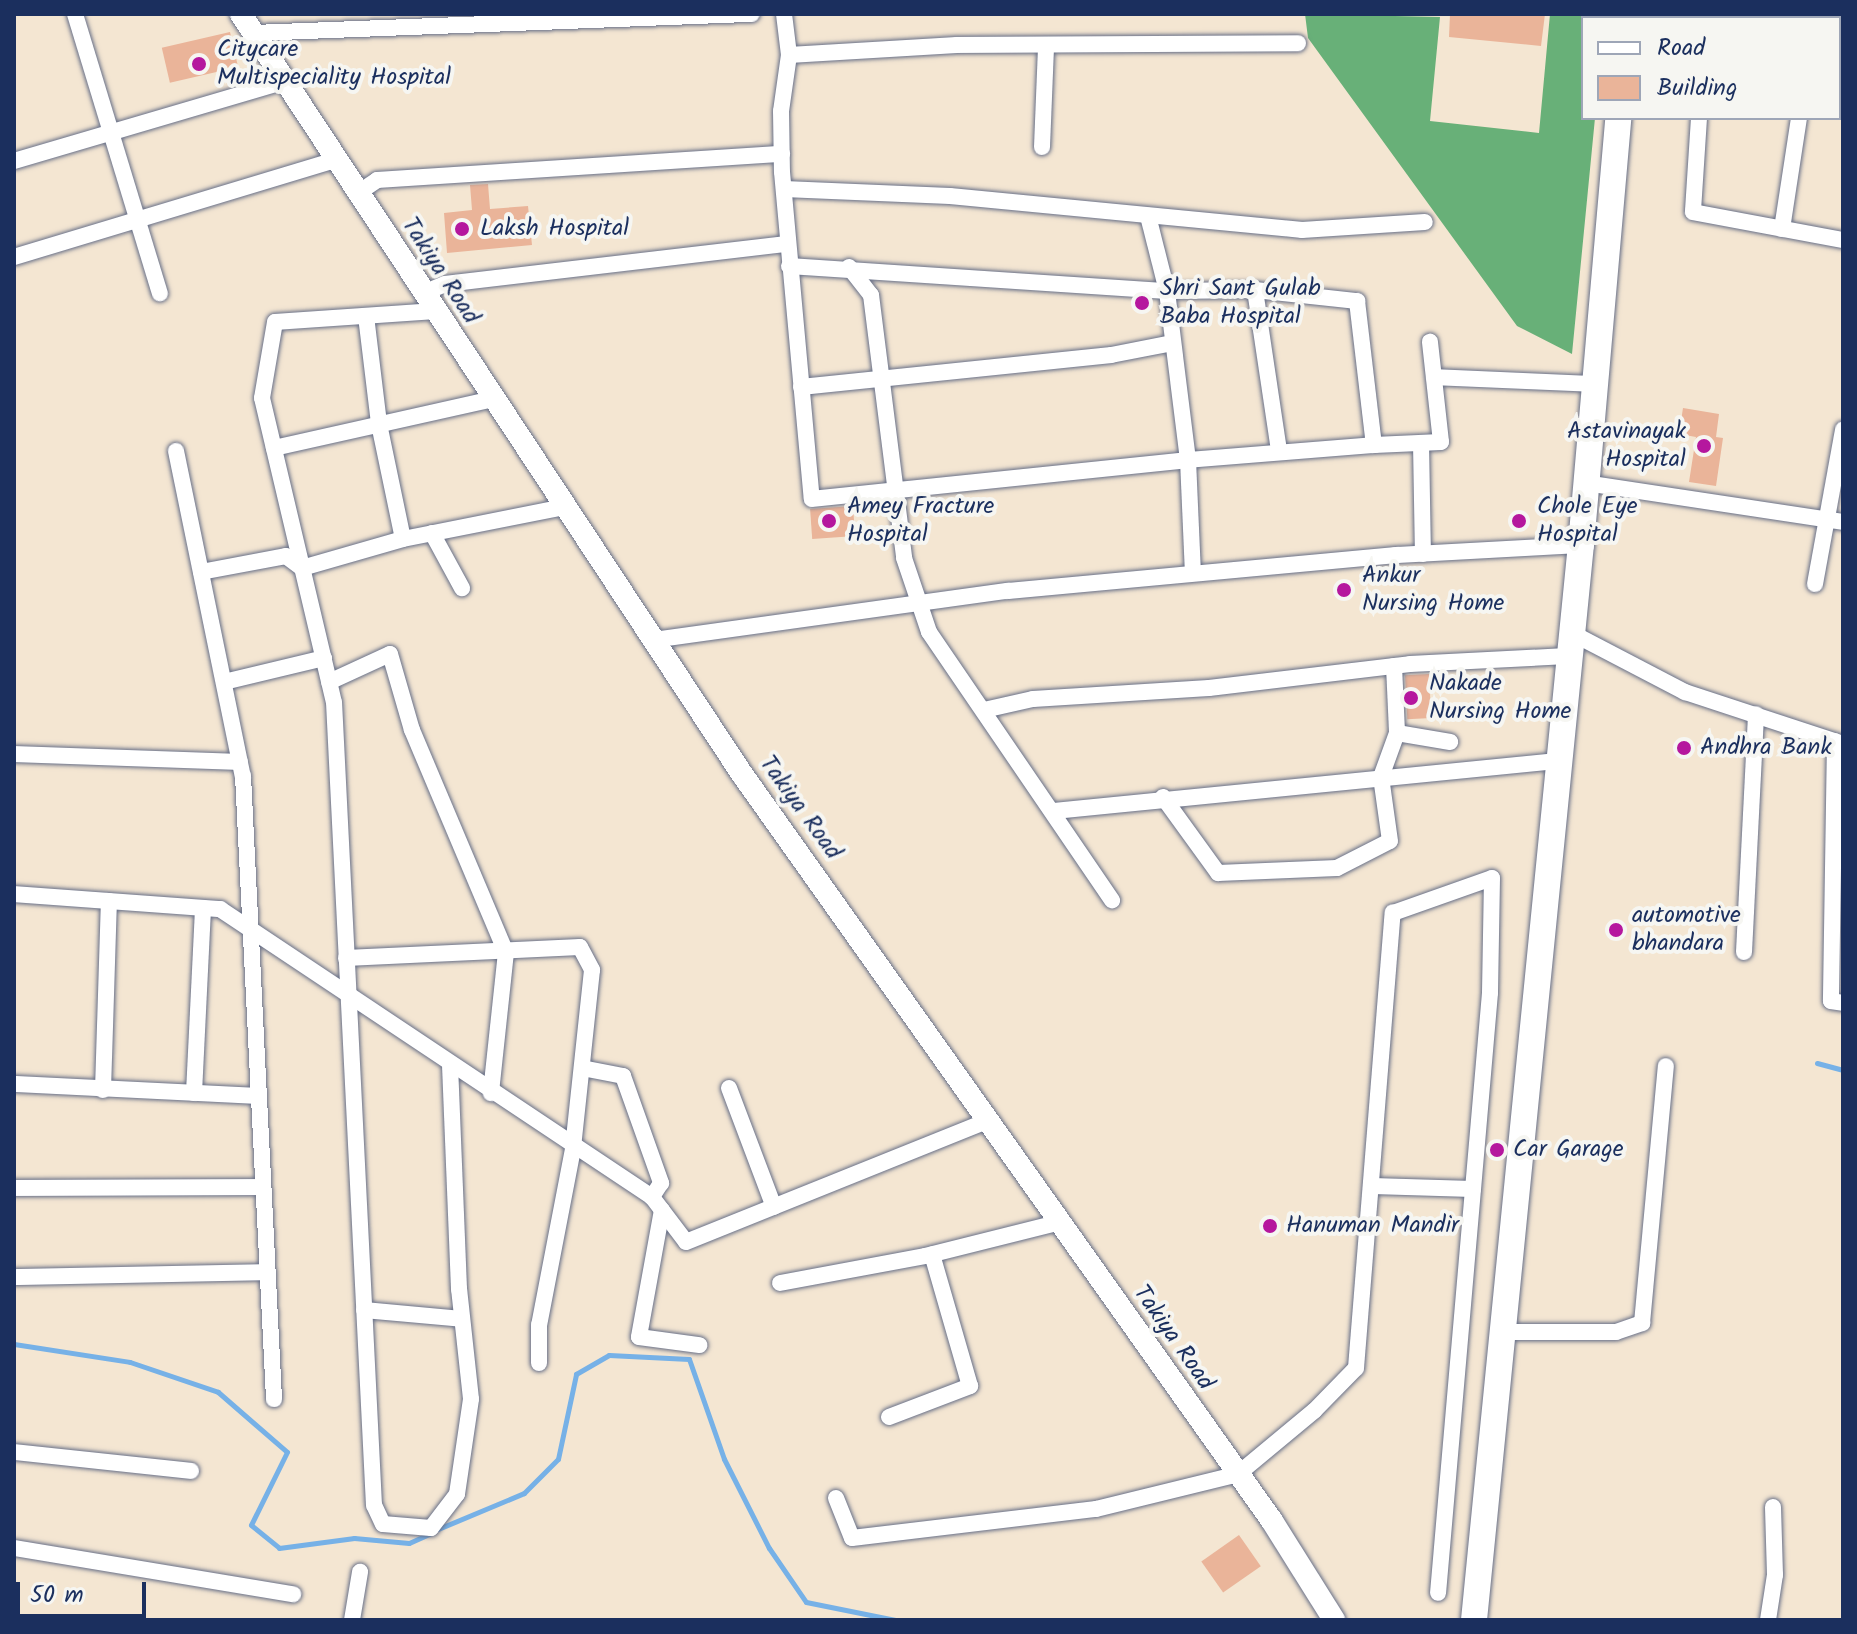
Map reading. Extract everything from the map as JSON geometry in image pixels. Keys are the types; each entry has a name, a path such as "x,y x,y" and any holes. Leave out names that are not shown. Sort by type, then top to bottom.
{"highway":[{"path":"1474,1620 1581,545 1618,120"}],"main road":[{"name":"Takiya Road","path":"247,23 653,640 1238,1474 1334,1620"}],"street":[{"path":"75,14 135,223 160,293"},
{"path":"247,23 752,14"},
{"path":"784,14 789,55 782,154 787,244 812,499 896,488 1075,475 1279,451 1441,442 1430,342"},
{"path":"789,55 957,45 1046,48 1298,43"},
{"path":"1042,147 1046,48"},
{"path":"14,161 111,135 285,81"},
{"path":"1699,120 1693,212 1843,240"},
{"path":"1782,229 1799,120"},
{"path":"358,193 377,180 782,154"},
{"path":"14,257 336,160"},
{"path":"784,189 950,196 1302,230 1425,222"},
{"path":"1148,216 1167,291 1188,460 1193,573"},
{"path":"450,1064 462,1319 471,1399 457,1494 431,1528 383,1524 374,1505 329,682 262,398 275,322 366,316 429,302 445,284 787,244"},
{"path":"789,266 849,267 1167,291 1255,290 1357,301 1374,445"},
{"path":"849,267 871,295 884,378 904,558 929,632 1112,900"},
{"path":"1255,290 1279,451"},
{"path":"366,316 379,424 403,539"},
{"path":"801,387 1111,355 1172,343"},
{"path":"1434,377 1595,384"},
{"path":"274,448 493,399"},
{"path":"1815,584 1835,521 1843,430"},
{"path":"1421,443 1423,554"},
{"path":"176,451 240,762 274,1399"},
{"path":"1586,483 1835,521"},
{"path":"302,568 403,539 565,507"},
{"path":"432,533 462,588"},
{"path":"653,640 919,603 1193,573 1581,545"},
{"path":"201,572 286,556 302,568"},
{"path":"984,710 1033,699 1209,688 1569,644 1685,692 1839,742 1831,1001 1843,1003"},
{"path":"329,682 390,654 412,730 506,952 491,1093"},
{"path":"224,682 324,658"},
{"path":"1163,797 1218,873 1337,868 1390,841 1381,777 1397,733 1394,666"},
{"path":"1744,952 1756,714"},
{"path":"1397,733 1450,742"},
{"path":"14,754 240,762"},
{"path":"1054,811 1163,797 1558,761"},
{"path":"836,1498 852,1538 1096,1509 1238,1474 1314,1411 1356,1368 1393,913 1492,878 1490,993 1438,1593"},
{"path":"14,894 220,909 657,1204 686,1242 990,1120"},
{"path":"103,1090 109,901"},
{"path":"194,1093 203,908"},
{"path":"346,958 580,947 592,970 573,1149 539,1325 539,1363"},
{"path":"1502,1332 1616,1332 1642,1323 1666,1066"},
{"path":"582,1068 623,1076 661,1183 639,1337 699,1345"},
{"path":"14,1084 256,1096"},
{"path":"729,1088 774,1207"},
{"path":"1372,1186 1473,1189"},
{"path":"14,1188 261,1187"},
{"path":"780,1283 932,1254 1060,1222"},
{"path":"889,1417 970,1386 932,1254"},
{"path":"14,1277 266,1272"},
{"path":"364,1310 462,1319"},
{"path":"14,1452 191,1471"},
{"path":"1768,1620 1775,1575 1773,1507"},
{"path":"14,1548 293,1594"},
{"path":"352,1620 360,1572"}],"green space":[{"path":"1305,14 1440,17 1430,121 1539,133 1550,14 1605,14 1581,16 1581,120 1595,120 1572,354 1517,326 1308,38"}],"building":[{"path":"1450,14 1545,14 1541,46 1449,37"},
{"path":"230,32 238,67 170,83 162,48"},
{"path":"488,184 490,209 528,206 532,245 447,253 444,213 472,210 470,185"},
{"path":"1683,408 1719,414 1716,437 1723,438 1716,486 1689,482 1696,437 1679,434"},
{"path":"853,506 855,536 812,539 810,509"},
{"path":"1429,674 1431,718 1407,719 1405,675"},
{"path":"1239,1535 1261,1566 1223,1593 1201,1561"}],"waterway":[{"path":"1817,1063 1843,1070"},
{"path":"14,1344 130,1362 218,1392 287,1452 251,1525 279,1548 354,1538 409,1543 429,1534"},
{"path":"438,1529 524,1493 558,1459 576,1374 609,1355 689,1359 724,1459 769,1548 806,1602 895,1620"}],"place":[{"name":"Citycare Multispeciality Hospital","path":"199,64"},
{"name":"Laksh Hospital","path":"462,229"},
{"name":"Shri Sant Gulab Baba Hospital","path":"1142,303"},
{"name":"Astavinayak Hospital","path":"1704,446"},
{"name":"Amey Fracture Hospital","path":"829,521"},
{"name":"Chole Eye Hospital","path":"1519,521"},
{"name":"Ankur Nursing Home","path":"1344,590"},
{"name":"Nakade Nursing Home","path":"1411,698"},
{"name":"Andhra Bank","path":"1684,748"},
{"name":"automotive bhandara","path":"1616,930"},
{"name":"Car Garage","path":"1497,1150"},
{"name":"Hanuman Mandir","path":"1270,1226"}]}
